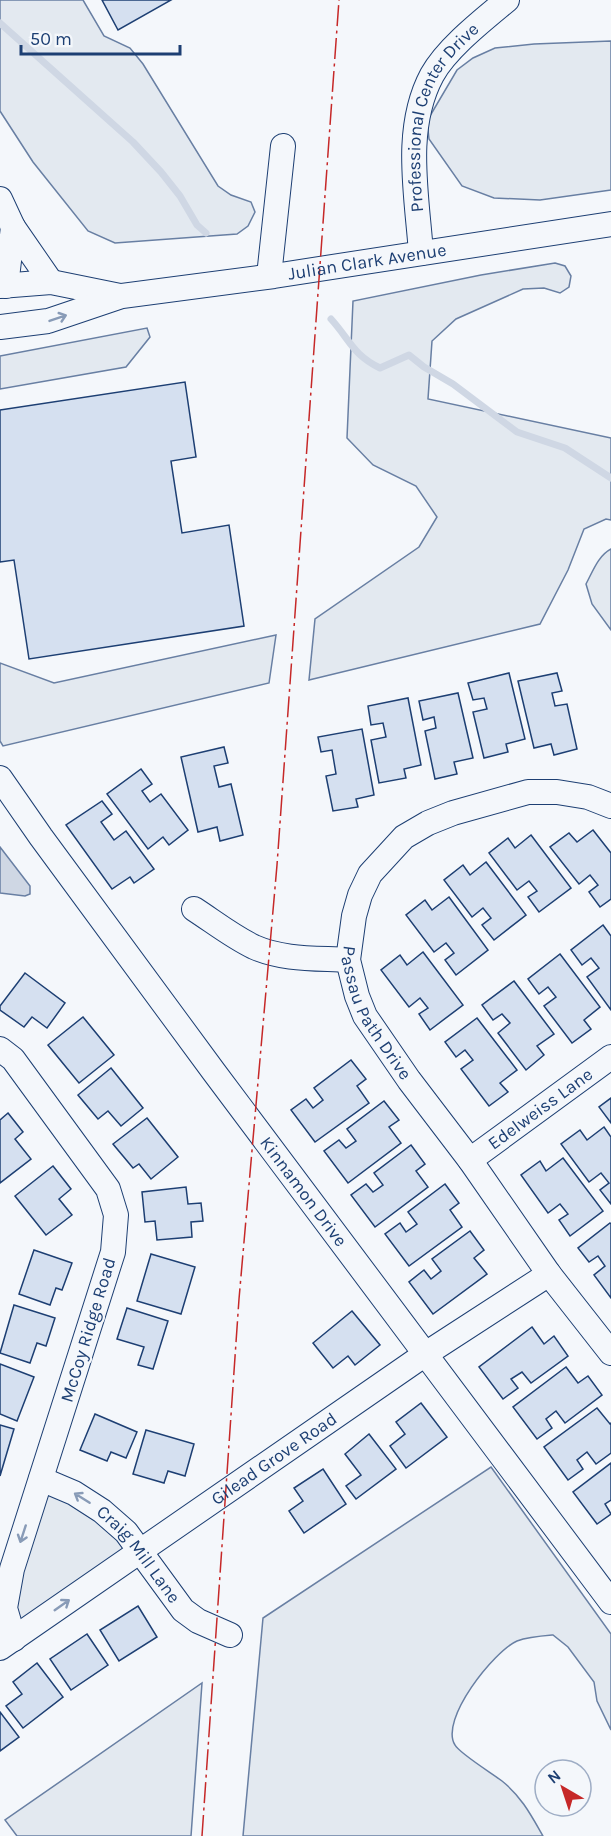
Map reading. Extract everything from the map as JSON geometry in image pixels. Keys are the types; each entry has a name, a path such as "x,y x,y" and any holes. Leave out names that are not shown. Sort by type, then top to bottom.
{"street":[{"name":"Professional Center Drive","path":"421,253 413,146 417,111 432,74 463,37 507,0"},
{"path":"269,276 283,146"},
{"path":"0,199 13,227 51,282"},
{"name":"Julian Clark Avenue","path":"0,327 48,321 122,296 611,224"},
{"path":"3,286 13,227"},
{"name":"Julian Clark Avenue","path":"3,286 51,282 122,296"},
{"name":"Kinnamon Drive","path":"0,778 54,856 214,1072 611,1602"},
{"name":"Passau Path Drive","path":"611,806 588,797 528,792 453,813 428,823 404,837 370,874 360,895 354,916 348,960 357,996 365,1016 549,1274 611,1353"},
{"path":"194,909 256,948 292,957 348,960"},
{"name":"McCoy Ridge Road","path":"0,1049 13,1059 108,1189 116,1215 113,1252 12,1569 5,1608 7,1644"},
{"name":"Edelweiss Lane","path":"470,1161 611,1057"},
{"name":"Gilead Grove Road","path":"7,1644 424,1355 549,1274"},
{"name":"Craig Mill Lane","path":"41,1479 74,1493 102,1511 142,1550 183,1610 198,1621 230,1635"}],"shaded area":[{"path":"0,0 83,0 104,36 130,48 143,64 218,186 231,195 251,202 255,212 248,226 237,234 115,243 88,231 33,162 0,111"},
{"path":"611,41 611,190 540,200 494,198 462,186 429,139 427,121 457,70 473,58 495,48"},
{"path":"555,263 565,266 571,276 569,287 560,293 544,288 523,289 456,319 432,341 428,399 611,438 611,520 606,519 584,529 568,570 540,624 309,680 315,619 419,547 437,517 416,486 373,465 347,438 353,301 481,275"},
{"path":"147,328 150,337 126,367 0,389 0,356"},
{"path":"611,549 611,630 592,604 586,584 599,560"},
{"path":"276,635 269,683 3,746 0,741 0,663 54,683"},
{"path":"0,847 30,886 30,894 25,896 0,893"},
{"path":"491,1467 611,1634 611,1730 597,1701 594,1682 568,1647 553,1635 517,1641 507,1647 471,1687 455,1720 452,1734 458,1749 515,1793 543,1836 243,1836 263,1618"},
{"path":"41,1479 142,1550 14,1639 12,1569"},
{"path":"202,1683 191,1836 17,1836 5,1820"}],"building":[{"path":"102,0 171,0 118,30"},
{"path":"185,382 196,457 171,461 182,533 229,525 244,626 29,659 14,560 0,562 0,410"},
{"path":"509,673 525,739 506,744 508,752 484,758 473,712 487,709 484,698 473,700 468,683"},
{"path":"557,673 562,691 552,693 555,706 567,704 577,749 554,755 551,744 534,748 518,681"},
{"path":"458,693 473,758 454,762 457,774 435,779 425,731 436,728 434,717 423,720 419,701"},
{"path":"408,698 421,765 404,769 406,778 379,783 371,740 386,737 383,723 371,725 368,706"},
{"path":"362,729 374,795 356,799 358,807 333,811 326,776 336,774 332,750 321,752 318,737"},
{"path":"224,747 228,763 214,766 219,787 231,784 243,835 220,841 217,827 198,832 181,757"},
{"path":"141,769 152,784 142,791 150,802 161,794 188,830 169,845 163,837 148,849 107,794"},
{"path":"102,801 112,814 101,822 114,840 126,831 154,869 134,883 130,877 112,889 66,825"},
{"path":"593,830 611,853 611,899 600,907 589,892 598,885 590,875 579,884 550,847 569,833 577,842"},
{"path":"531,835 571,888 539,912 528,897 537,891 529,881 517,890 489,853 508,838 515,848"},
{"path":"486,862 526,915 494,940 482,925 491,918 483,908 472,917 444,880 463,865 470,875"},
{"path":"449,897 488,950 456,975 445,960 454,953 446,943 434,952 406,915 425,900 432,910"},
{"path":"603,925 611,936 611,1010 587,977 599,968 591,958 582,965 571,950"},
{"path":"423,952 463,1005 430,1030 419,1014 428,1008 420,998 409,1007 381,970 400,955 407,965"},
{"path":"560,954 600,1007 584,1020 591,1029 572,1043 544,1006 556,997 548,987 539,994 528,979"},
{"path":"25,973 65,1003 47,1028 32,1017 24,1027 0,1010 0,1006"},
{"path":"514,981 554,1034 537,1046 544,1055 526,1070 498,1033 510,1023 502,1014 493,1020 482,1005"},
{"path":"83,1017 114,1055 79,1083 48,1045"},
{"path":"477,1018 517,1070 500,1083 508,1092 489,1106 461,1069 473,1060 465,1050 456,1057 445,1042"},
{"path":"351,1060 366,1079 357,1086 369,1103 315,1142 291,1110 306,1099 313,1108 323,1100 314,1088"},
{"path":"111,1068 143,1108 121,1126 108,1111 98,1119 78,1095"},
{"path":"611,1098 611,1123 599,1107"},
{"path":"384,1101 399,1120 389,1127 401,1143 348,1183 324,1151 339,1140 346,1148 356,1141 347,1129"},
{"path":"8,1113 23,1132 15,1139 31,1159 0,1183 0,1120"},
{"path":"147,1118 178,1157 151,1179 139,1164 133,1168 113,1144"},
{"path":"604,1127 611,1137 611,1204 600,1190 609,1183 601,1173 589,1182 561,1144 580,1130 587,1140"},
{"path":"411,1145 425,1164 416,1171 428,1187 375,1227 351,1195 366,1184 373,1192 383,1185 374,1173"},
{"path":"563,1158 603,1211 570,1236 559,1220 568,1214 560,1204 548,1213 521,1175 540,1161 546,1171"},
{"path":"53,1166 71,1189 59,1199 72,1215 46,1235 15,1196"},
{"path":"445,1184 459,1203 450,1210 462,1227 409,1266 385,1234 400,1223 406,1232 417,1224 408,1212"},
{"path":"186,1187 188,1204 201,1203 203,1221 191,1222 192,1237 157,1240 155,1221 145,1222 142,1192"},
{"path":"610,1223 611,1298 594,1275 605,1266 598,1256 589,1262 578,1248"},
{"path":"470,1231 484,1250 474,1258 487,1274 433,1314 409,1282 424,1270 431,1279 441,1271 432,1259"},
{"path":"34,1250 72,1263 62,1290 56,1288 50,1305 19,1294"},
{"path":"151,1254 195,1267 181,1314 137,1301"},
{"path":"14,1305 55,1318 46,1346 37,1343 30,1363 0,1353"},
{"path":"127,1308 168,1321 153,1369 138,1365 144,1347 117,1339"},
{"path":"352,1311 380,1345 355,1365 348,1356 333,1368 313,1343"},
{"path":"532,1327 544,1344 554,1336 568,1356 531,1383 522,1372 511,1379 518,1388 503,1399 479,1367"},
{"path":"0,1364 34,1377 17,1421 0,1414"},
{"path":"566,1367 578,1383 588,1376 602,1395 565,1423 556,1411 546,1419 552,1428 537,1439 513,1407"},
{"path":"421,1403 447,1437 406,1468 390,1446 405,1434 396,1422"},
{"path":"597,1408 611,1423 611,1453 596,1464 587,1452 577,1460 583,1469 568,1480 544,1447"},
{"path":"95,1414 137,1432 126,1458 111,1452 107,1461 80,1450"},
{"path":"0,1425 14,1429 0,1476"},
{"path":"146,1430 194,1444 185,1476 168,1471 164,1483 133,1474"},
{"path":"369,1434 396,1469 356,1499 346,1486 361,1475 345,1454"},
{"path":"611,1463 611,1500 605,1504 611,1514 597,1524 573,1492"},
{"path":"323,1469 346,1504 304,1533 289,1511 303,1501 294,1488"},
{"path":"138,1606 157,1637 119,1661 100,1630"},
{"path":"87,1634 108,1665 71,1690 50,1659"},
{"path":"37,1663 63,1697 23,1728 6,1706 22,1694 13,1682"},
{"path":"0,1712 19,1737 0,1751"}],"waterway":[{"path":"0,23 133,142 161,172 180,196 197,225 206,233"},
{"path":"331,319 358,352 371,363 380,368 409,355 453,384 517,432 565,448 611,478"}],"power":[{"path":"202,1836 239,1299 277,865 339,0"}]}
